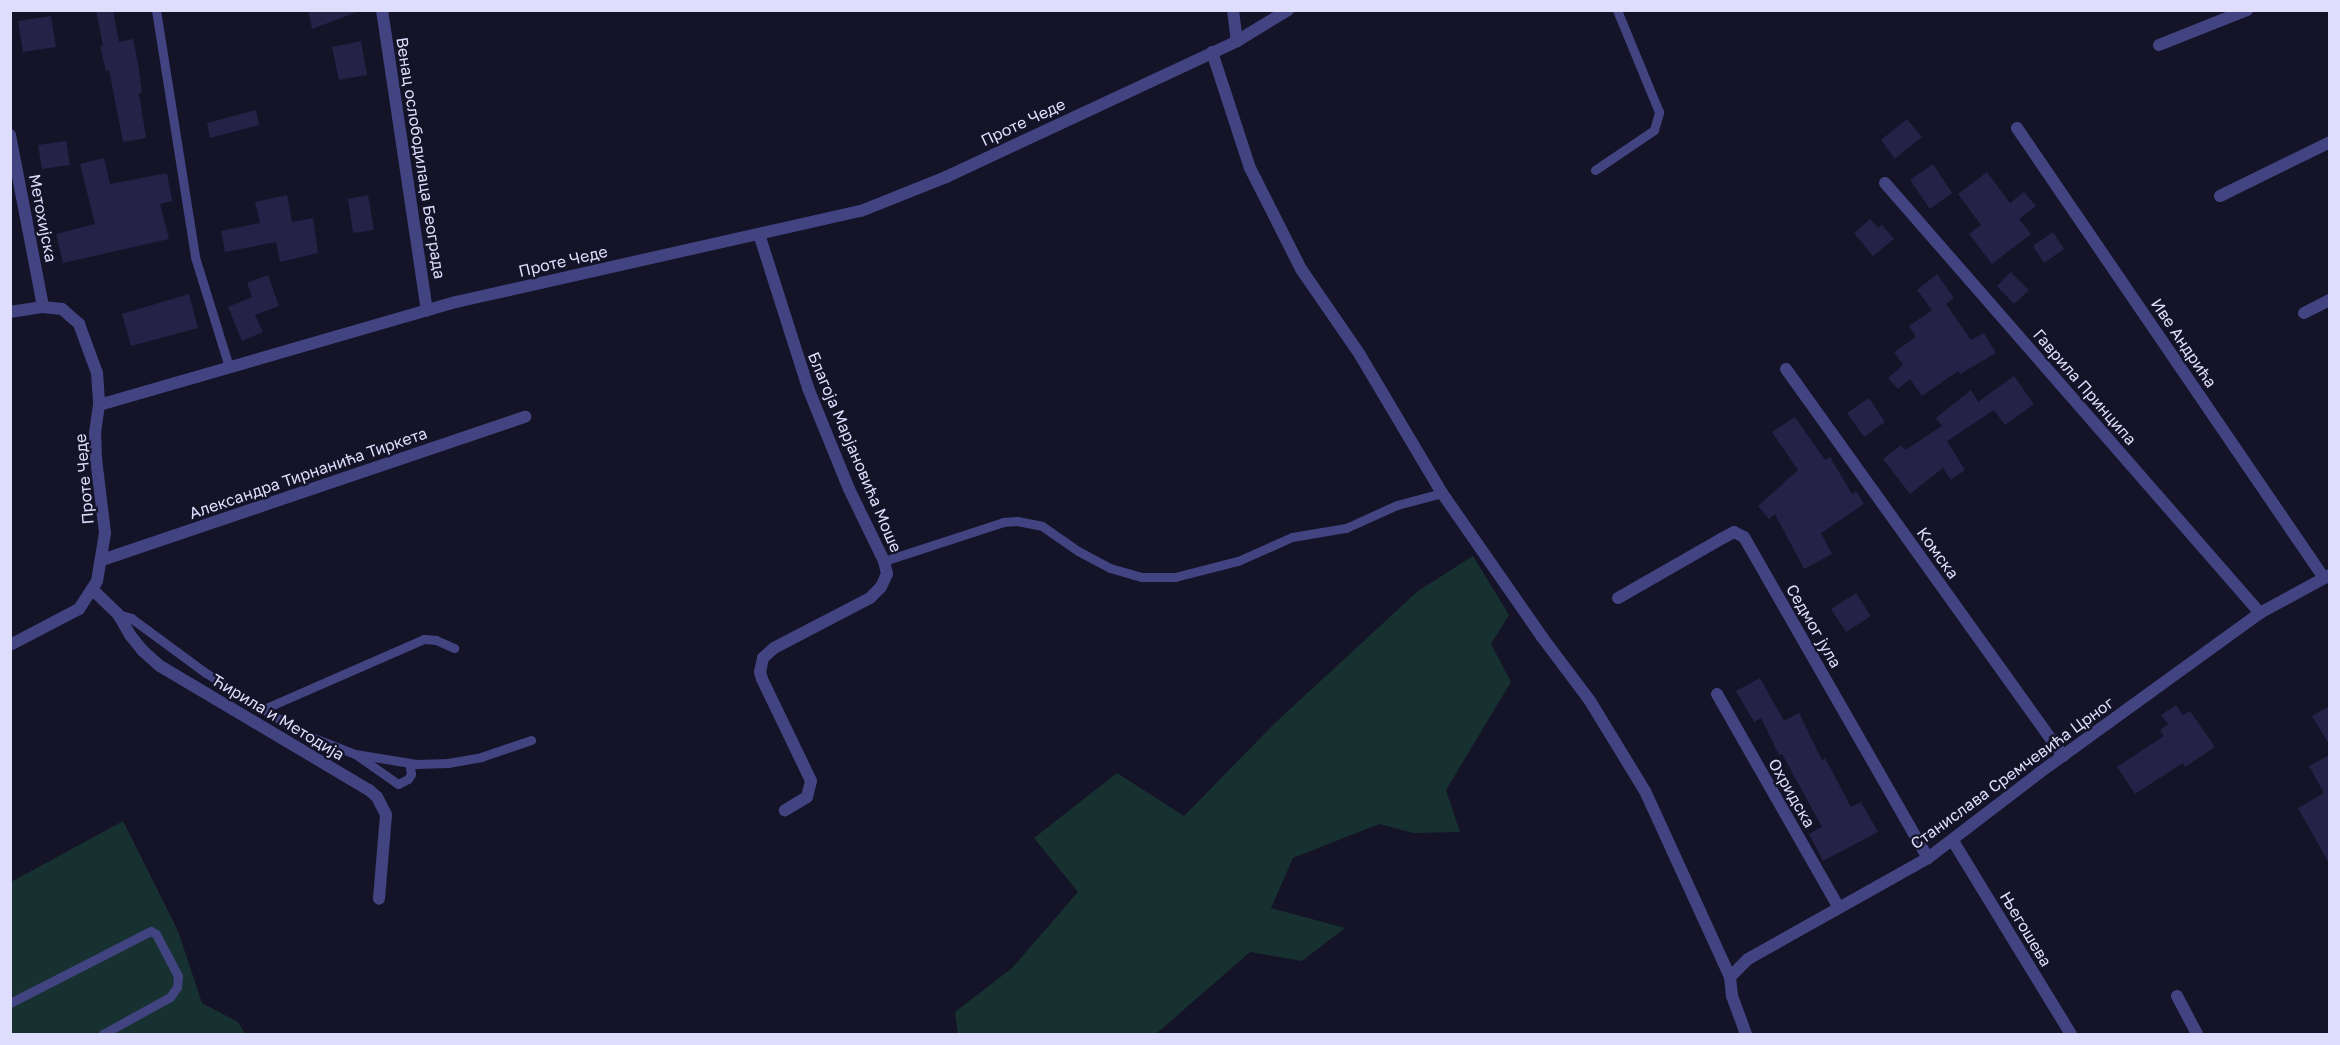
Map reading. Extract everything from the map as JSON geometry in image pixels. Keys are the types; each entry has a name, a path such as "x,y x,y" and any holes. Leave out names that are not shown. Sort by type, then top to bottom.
{"street":[{"name":"Венац ослободилаца Београда","path":"382,10 428,310"},
{"path":"1233,10 1237,40"},
{"name":"Проте Чеде","path":"10,645 78,609 93,590 102,560 105,533 95,433 99,405 428,310 861,211 946,177 1212,52 1288,10"},
{"path":"2159,45 2247,10"},
{"path":"1212,52 1250,168 1301,269 1360,355 1442,492 1542,637 1590,701 1645,791 1730,977 1732,996 1746,1035"},
{"name":"Иве Андрића","path":"2017,128 2327,576"},
{"name":"Метохијска","path":"10,135 43,307"},
{"path":"2220,196 2330,142"},
{"name":"Гаврила Принципа","path":"1885,183 2260,613"},
{"name":"Благоја Марјановића Моше","path":"759,234 807,388 849,489 884,561 887,574 881,587 870,598 774,648 763,658 760,672 762,679 811,782 807,797 785,810"},
{"path":"2304,313 2330,300"},
{"path":"10,312 43,307 62,309 79,324 97,374 99,405"},
{"name":"Комска","path":"1786,369 2063,756"},
{"name":"Александра Тирнанића Тиркета","path":"102,560 525,417"},
{"name":"Седмог јула","path":"1618,598 1727,536 1739,533 1744,537 1928,858"},
{"name":"Станислава Сремчевића Црног","path":"1730,977 1748,959 1928,858 2063,756 2260,613 2327,576"},
{"name":"Ћирила и Методија","path":"93,590 118,614 130,635 160,666 369,790 377,797 386,815 379,899"},
{"name":"Охридска","path":"1717,694 1839,908"},
{"name":"Његошева","path":"1953,841 2071,1035"},
{"path":"2176,996 2197,1035"}],"lane":[{"path":"156,10 195,257 229,367"},
{"path":"1595,170 1654,130 1659,112 1617,10"},
{"path":"884,561 1003,522 1017,520 1042,526 1078,551 1110,568 1142,577 1175,577 1238,561 1292,537 1346,528 1398,505 1442,492"},
{"path":"118,614 131,618 206,673 267,708 309,736 355,754 409,763 432,764 465,761 531,740"},
{"path":"267,708 424,639 436,640 454,648"},
{"path":"355,754 398,784 408,779 411,768 409,763"},
{"path":"10,1003 151,931 156,934 178,976 177,987 170,997 103,1035"}],"green space":[{"path":"1473,556 1509,615 1491,644 1511,682 1446,790 1460,832 1413,833 1379,824 1293,858 1271,908 1345,928 1302,961 1250,952 1156,1034 958,1034 955,1012 1012,968 1078,892 1034,838 1117,773 1184,816 1275,723 1418,591"},
{"path":"123,821 178,931 202,1003 238,1022 245,1034 11,1034 11,882"}],"building":[{"path":"96,10 113,10 119,42 133,39 142,93 139,93 146,138 123,142 109,70 106,71 100,46 103,46"},
{"path":"308,10 357,10 357,12 312,29"},
{"path":"51,16 56,47 23,52 18,21"},
{"path":"361,41 367,75 339,80 332,47"},
{"path":"256,110 259,125 210,138 207,123"},
{"path":"1907,119 1922,137 1895,159 1881,140"},
{"path":"66,141 70,165 42,169 38,145"},
{"path":"104,158 110,184 167,173 172,201 160,204 169,239 63,263 56,234 95,224 80,164"},
{"path":"1933,164 1952,193 1930,209 1910,180"},
{"path":"1987,172 2010,203 2024,192 2036,206 2019,219 2031,234 1992,264 1969,234 1981,225 1958,194"},
{"path":"287,195 292,222 313,218 318,253 280,262 276,242 225,252 221,231 260,223 255,202"},
{"path":"368,195 374,230 353,233 348,199"},
{"path":"1870,219 1878,228 1882,225 1894,239 1873,256 1854,233"},
{"path":"2053,232 2064,249 2044,263 2033,246"},
{"path":"2011,272 2029,290 2014,304 1997,286"},
{"path":"1937,274 1954,298 1946,304 1971,340 1984,333 1996,353 1960,374 1958,371 1922,396 1910,379 1898,389 1888,378 1903,365 1894,352 1916,337 1909,326 1932,310 1917,290"},
{"path":"268,275 279,306 255,315 263,332 242,341 228,307 252,297 247,283"},
{"path":"189,294 198,328 131,346 122,314"},
{"path":"2014,376 2034,404 2005,425 1994,410 1947,441 1965,470 1951,480 1943,468 1910,494 1883,459 1901,445 1905,450 1942,426 1936,418 1971,390 1978,402"},
{"path":"1869,398 1885,422 1864,437 1847,413"},
{"path":"1795,417 1825,460 1830,457 1852,494 1856,491 1864,504 1821,533 1832,554 1804,569 1775,514 1769,519 1758,506 1798,470 1772,432"},
{"path":"1856,593 1871,616 1846,632 1831,609"},
{"path":"1760,678 1784,721 1799,713 1822,760 1825,758 1851,807 1861,802 1878,832 1823,861 1809,834 1822,827 1782,754 1779,755 1761,718 1754,722 1736,691"},
{"path":"2176,705 2183,715 2190,711 2215,747 2185,767 2183,763 2135,794 2117,767 2164,736 2160,730 2168,724 2161,715"},
{"path":"2330,706 2330,746 2312,716"},
{"path":"2330,755 2330,865 2298,808 2324,793 2309,766"}]}
